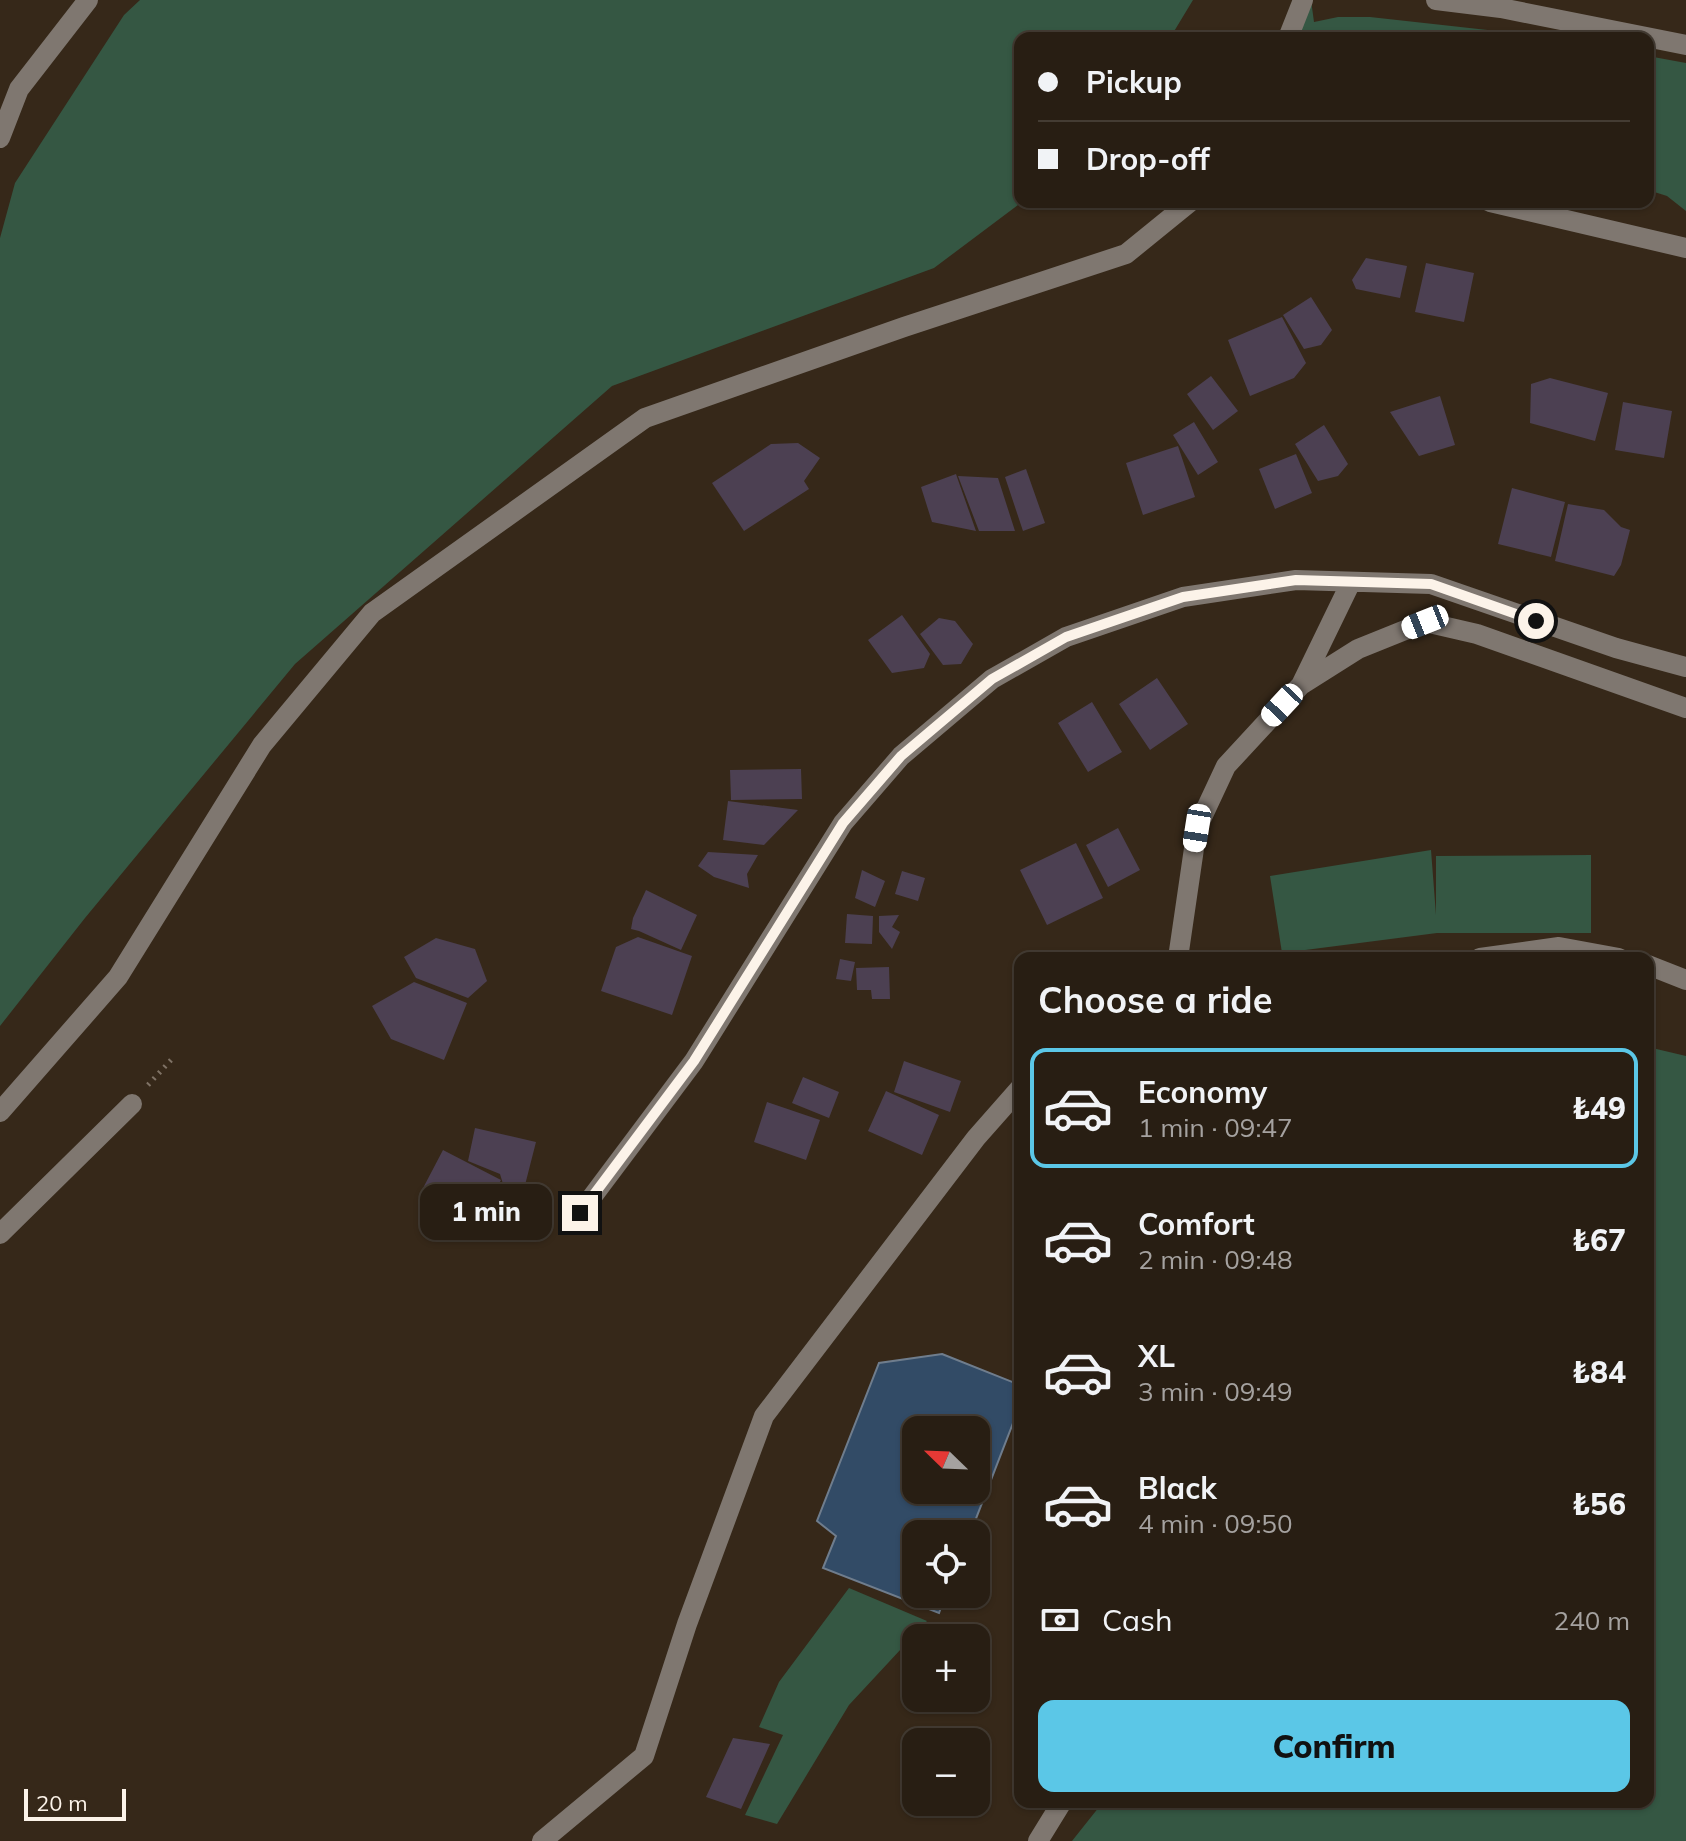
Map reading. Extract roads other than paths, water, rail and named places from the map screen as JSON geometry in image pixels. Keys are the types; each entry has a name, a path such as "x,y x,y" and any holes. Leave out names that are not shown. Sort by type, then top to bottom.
{"street":[{"path":"0,138 19,89 88,0"},
{"path":"1290,32 1303,0"},
{"path":"1436,0 1501,8 1621,32"},
{"path":"1654,39 1686,45"},
{"path":"0,1112 118,977 262,745 372,613 645,418 904,327 1126,254 1183,208"},
{"path":"1516,208 1686,248"},
{"path":"580,1213 694,1061 843,823 901,756 992,679 1066,637 1183,597 1296,580 1431,584 1616,648 1686,667"},
{"path":"1301,685 1351,582"},
{"path":"1179,952 1197,828 1226,766 1301,685 1358,649 1425,622 1477,634 1686,708"},
{"path":"1523,952 1559,947 1586,952"},
{"path":"1654,967 1686,980"},
{"path":"542,1841 644,1756 687,1624 764,1416 967,1150 1014,1095"},
{"path":"0,1234 132,1104"},
{"path":"1038,1841 1058,1808"}],"water":[{"path":"942,1354 1014,1383 1014,1420 990,1482 990,1416 902,1416 902,1504 982,1504 975,1520 902,1520 902,1599 823,1568 836,1536 817,1521 879,1363"}]}
